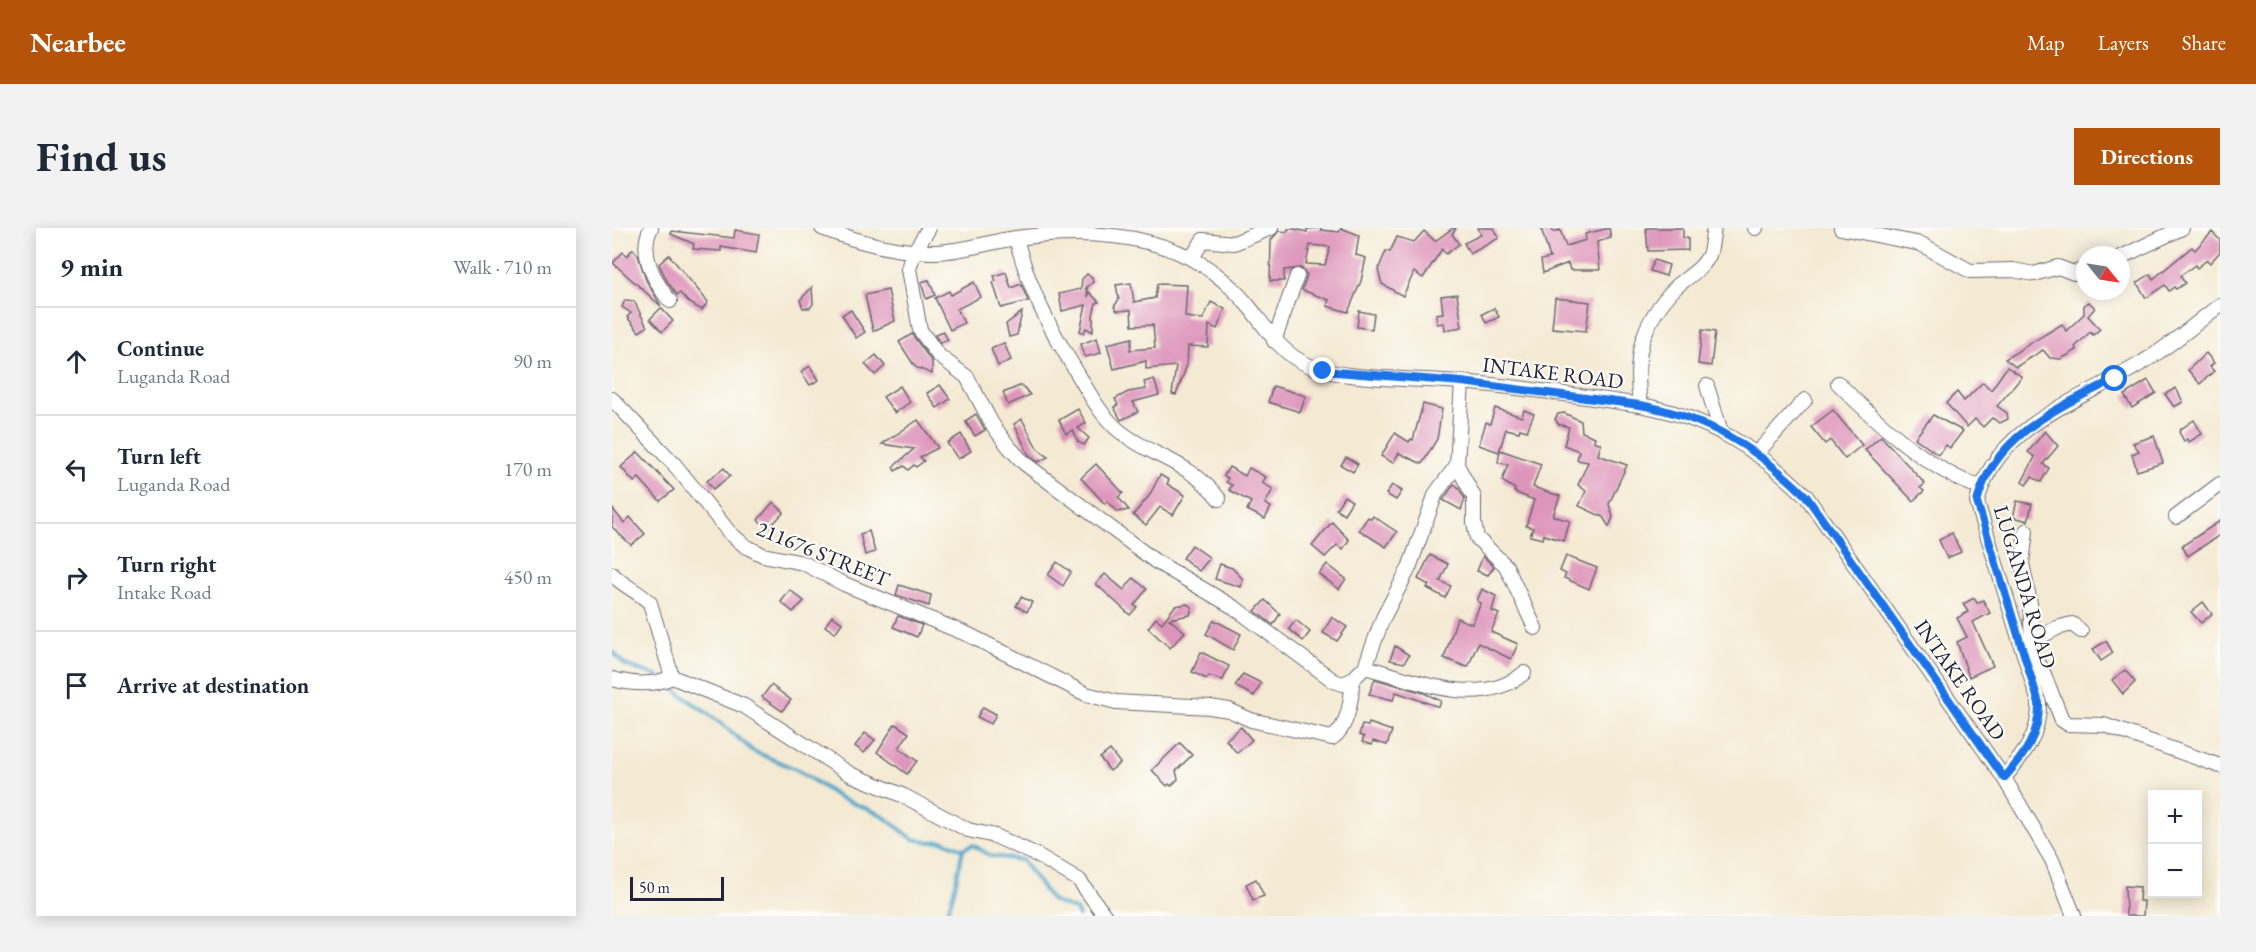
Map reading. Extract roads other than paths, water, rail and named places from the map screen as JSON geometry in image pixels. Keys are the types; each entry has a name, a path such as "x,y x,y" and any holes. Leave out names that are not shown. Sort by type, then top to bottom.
{"street":[{"path":"651,228 647,242 653,277 670,301"},
{"name":"INTAKE ROAD","path":"822,228 870,244 914,252 957,250 1016,238 1102,236 1146,242 1192,258 1205,265 1239,294 1274,341 1292,357 1323,371 1462,382 1640,405 1666,410 1721,432 1773,464 1806,496 2004,778 2052,860 2074,916"},
{"path":"929,228 914,252 909,269 910,285 920,330 938,355 967,377 992,424 1024,463 1091,510 1155,561 1234,608 1334,681 1343,684 1352,680 1365,667 1383,618 1409,568 1427,510 1436,493 1457,465"},
{"path":"1192,258 1207,234 1234,243 1271,228"},
{"path":"1640,405 1637,366 1642,335 1676,287 1707,259 1714,228"},
{"path":"1841,228 1921,244 1970,271 2013,270 2034,274 2058,267 2076,272"},
{"path":"2130,253 2182,228"},
{"path":"1016,238 1029,284 1054,338 1105,416 1122,432 1198,475 1219,498"},
{"path":"1274,341 1297,276"},
{"name":"LUGANDA ROAD","path":"2004,778 2028,748 2039,721 2039,703 2026,643 1977,502 1980,487 2000,456 2020,433 2039,419 2145,361 2220,305"},
{"path":"1462,382 1457,465 1474,497 1474,523 1477,538 1506,566 1535,628"},
{"path":"1838,383 1873,417 1907,444 1956,477 1980,487"},
{"path":"1707,386 1721,432"},
{"name":"211676 STREET","path":"612,399 674,464 729,532 745,546 763,555 803,563 863,592 969,635 1086,694 1116,702 1229,710 1251,720 1332,738 1341,729 1352,697 1352,680"},
{"path":"1757,453 1805,400"},
{"path":"2176,518 2220,484"},
{"path":"2026,531 2022,563 2030,603 2026,643 2041,667 2064,723 2104,725 2220,766"},
{"path":"612,573 619,581 650,603 672,677"},
{"path":"2026,643 2057,628 2072,624 2081,631"},
{"path":"1365,667 1449,690 1488,690 1513,683 1524,673"},
{"path":"612,679 637,683 663,681 672,677 744,706 850,774 904,796 968,831 995,836 1037,855 1079,880 1105,916"}],"waterway":[{"path":"612,651 625,665 658,676"},
{"path":"668,685 722,724 753,751 798,770 838,797 880,814 913,839 929,842 943,841 963,849 973,845 991,856 1022,860 1052,901 1076,910 1079,916"},
{"path":"946,916 963,849"}]}
